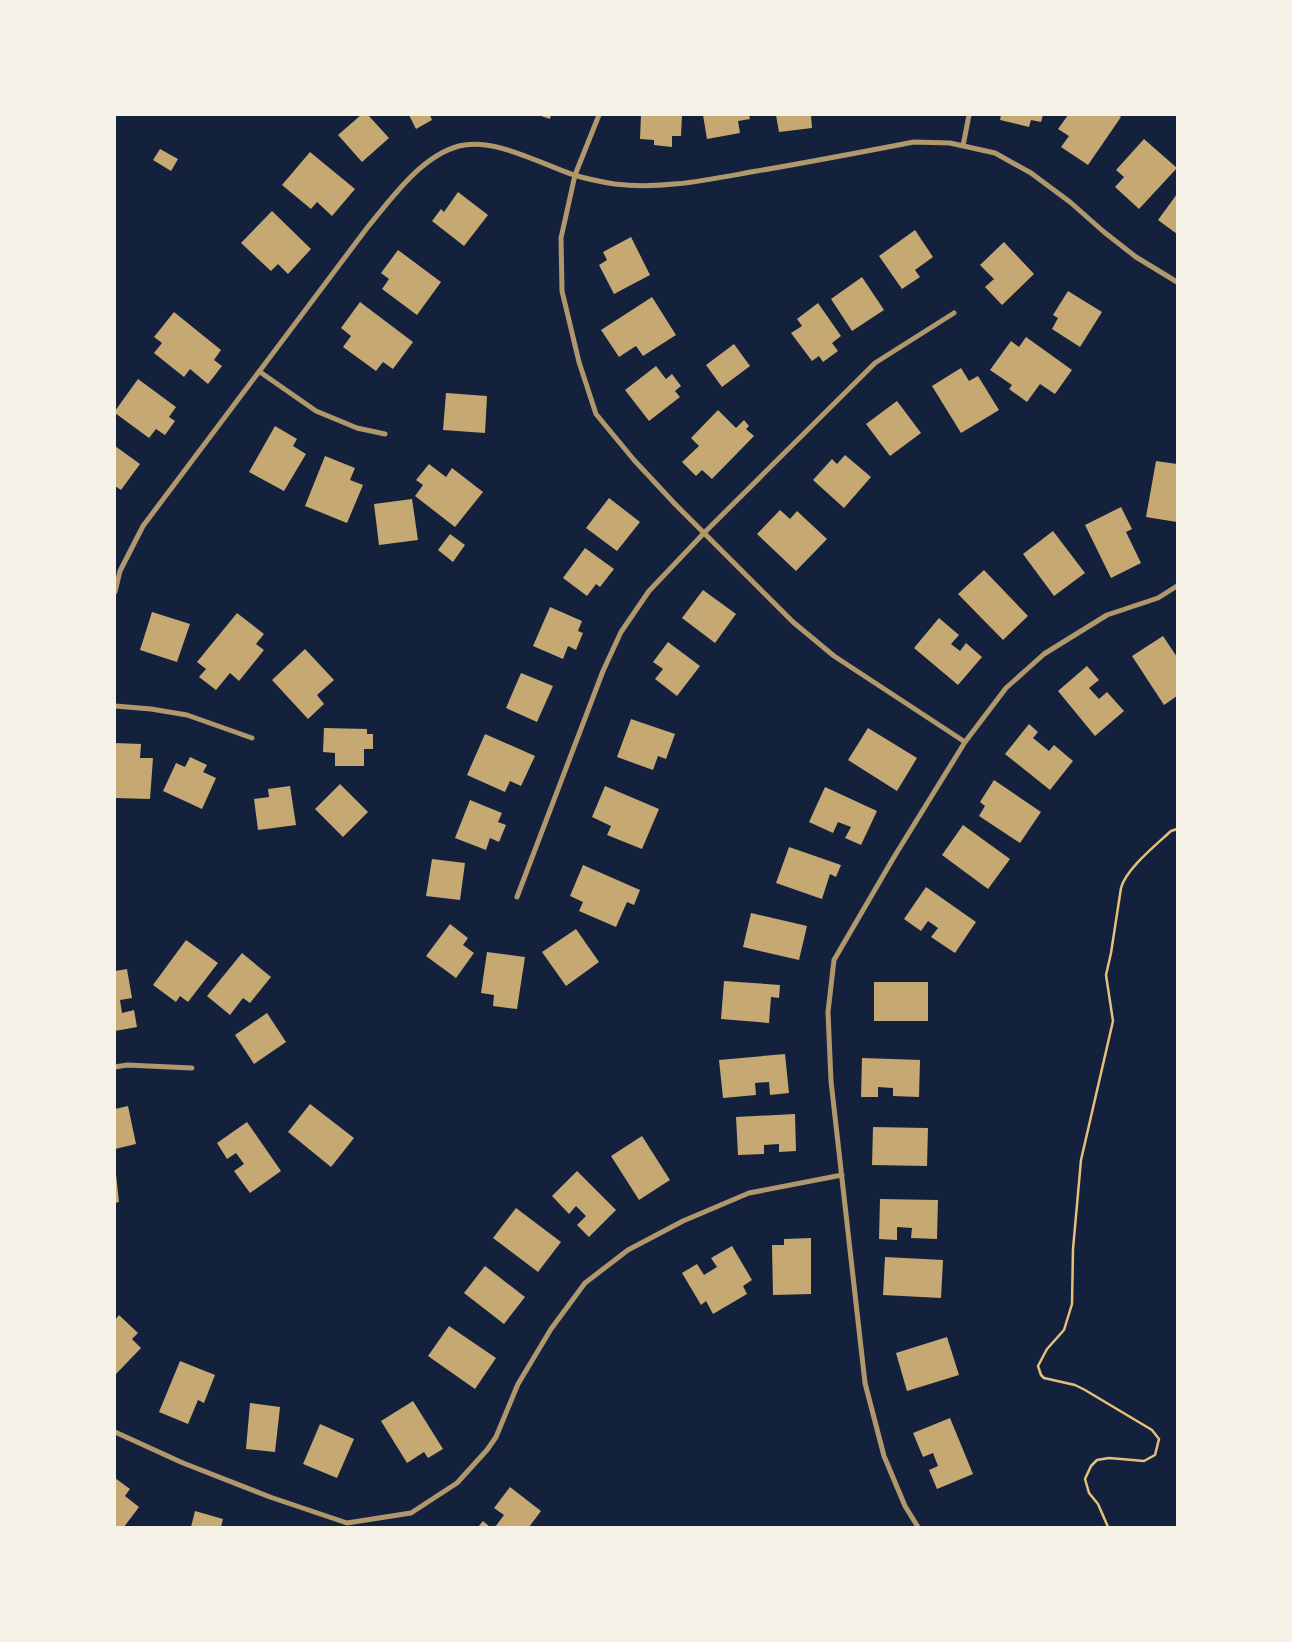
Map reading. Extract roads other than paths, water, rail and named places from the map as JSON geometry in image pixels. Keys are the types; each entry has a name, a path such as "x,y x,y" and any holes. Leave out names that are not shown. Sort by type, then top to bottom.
{"street":[{"path":"599,115 575,175 561,238 562,292 579,362 596,414 634,460 794,622 834,656 965,742"},
{"path":"963,146 969,115"},
{"path":"115,592 120,571 143,526 367,228 420,168 438,154 460,146 486,144 575,175 615,184 656,186 694,182 914,142 950,143 995,153 1031,173 1070,202 1136,257 1177,282"},
{"path":"517,897 603,671 621,632 649,591 704,533 875,363 954,312"},
{"path":"260,372 316,411 357,428 385,434"},
{"path":"918,1527 905,1506 884,1456 865,1383 831,1081 828,1012 834,960 894,857 965,742 1006,688 1044,654 1107,615 1158,598 1177,586"},
{"path":"115,706 188,715 252,738"},
{"path":"115,1067 127,1065 192,1068"},
{"path":"115,1432 183,1463 270,1497 348,1523 411,1513 457,1483 487,1450 496,1437 518,1384 551,1328 585,1283 628,1250 683,1220 749,1193 842,1175"}]}
